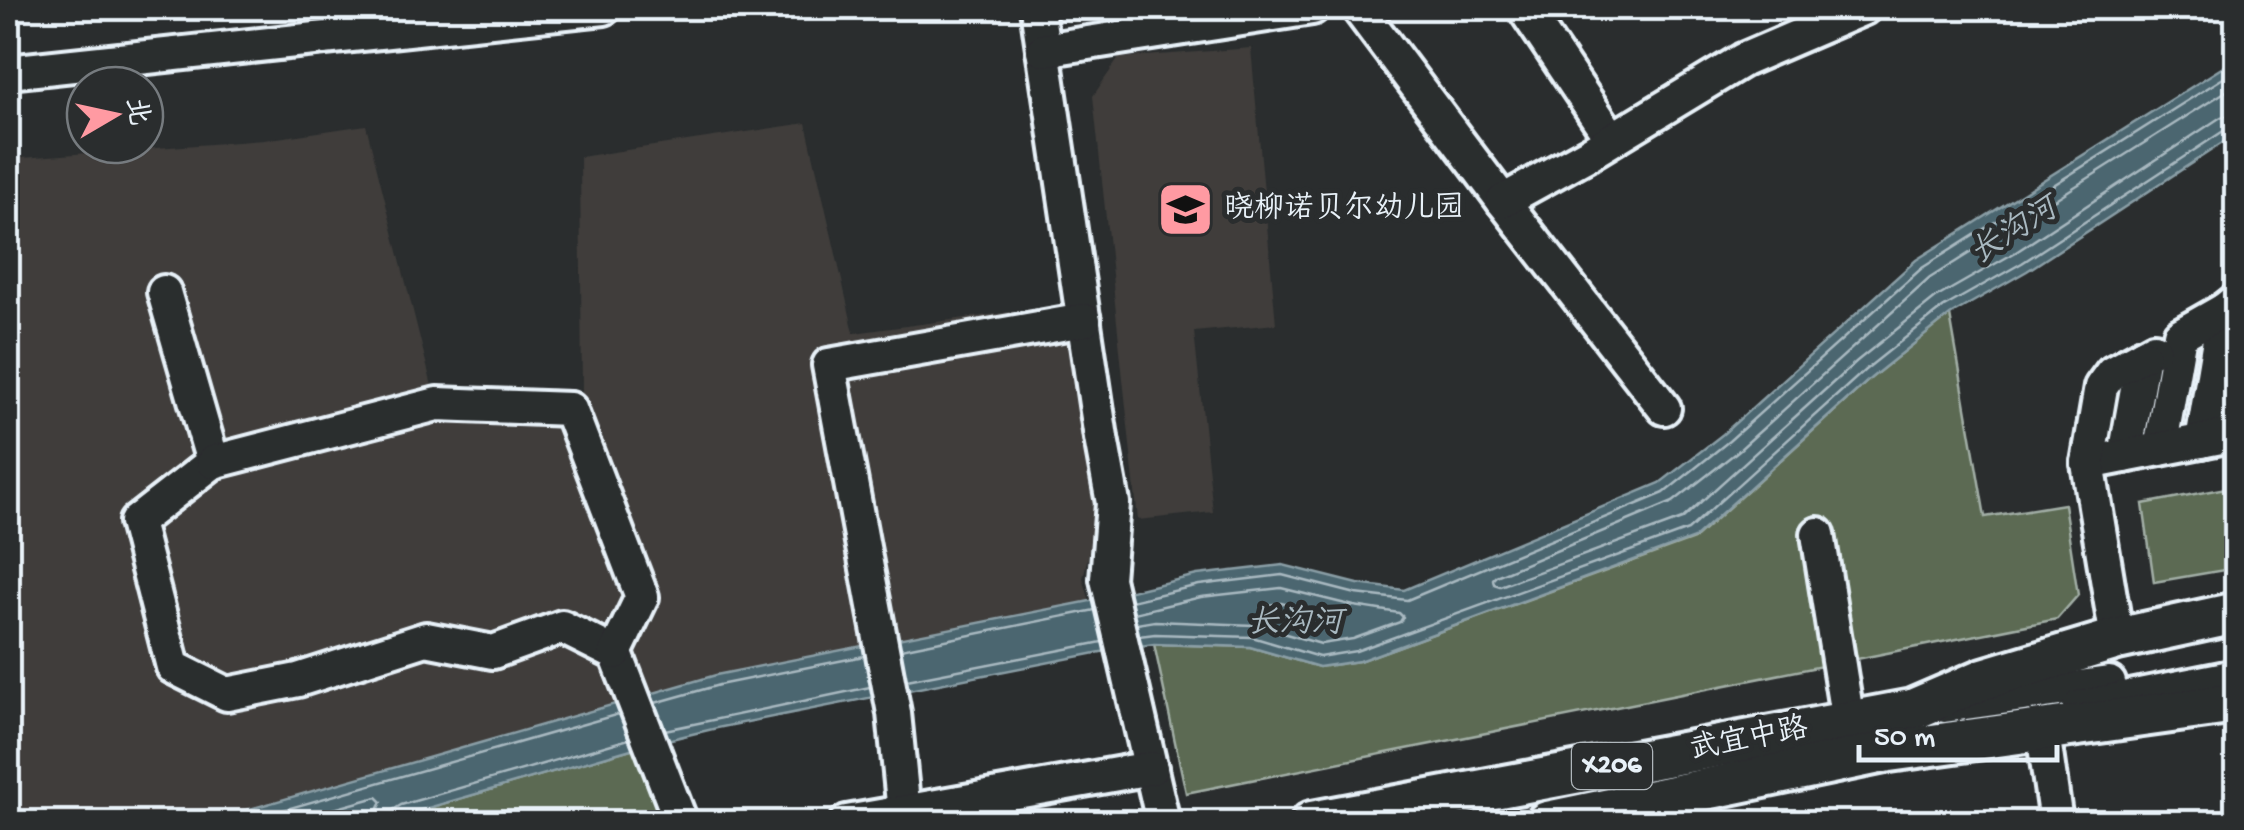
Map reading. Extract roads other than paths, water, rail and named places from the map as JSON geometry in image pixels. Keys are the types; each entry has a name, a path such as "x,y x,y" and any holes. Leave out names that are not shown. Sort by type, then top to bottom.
{"main road":[{"name":"武宜中路","path":"1312,822 1912,710 1984,679 2117,639 2236,613"},
{"name":"武宜中路","path":"1547,822 1889,751 2236,703"}],"street":[{"path":"8,72 604,8"},
{"path":"1037,8 1114,503 1107,579 1163,822"},
{"path":"1043,50 1312,8"},
{"path":"1358,8 1664,408"},
{"path":"1524,8 1612,138"},
{"path":"1503,200 1743,60 1864,8"},
{"path":"164,292 213,462"},
{"path":"2117,639 2088,463 2101,387 2112,372 2230,305"},
{"path":"2202,440 2230,305"},
{"path":"904,812 894,713 830,365 1084,320"},
{"path":"2160,449 2180,335"},
{"path":"2125,456 2143,355"},
{"path":"615,654 642,597 570,410 437,404 213,462 136,522 172,667 227,694 298,680 426,639 493,652 562,627 615,654 681,822"},
{"path":"2088,463 2236,434"},
{"path":"1818,534 1848,722"},
{"path":"1912,710 2236,662"},
{"path":"1889,751 1944,734 2236,676"},
{"path":"2043,732 2056,822"},
{"path":"848,822 1151,768"}],"water":[{"name":"长沟河","path":"2236,59 2236,134 2027,271 1950,315 1871,378 1694,538 1359,661 1319,667 1250,647 1154,644 717,728 638,747 404,815 392,822 205,822 716,675 1090,601 1197,575 1283,565 1358,584 1404,590 1660,483 1723,434 1916,260"}],"place":[{"name":"晓柳诺贝尔幼儿园","path":"1185,210"}]}
